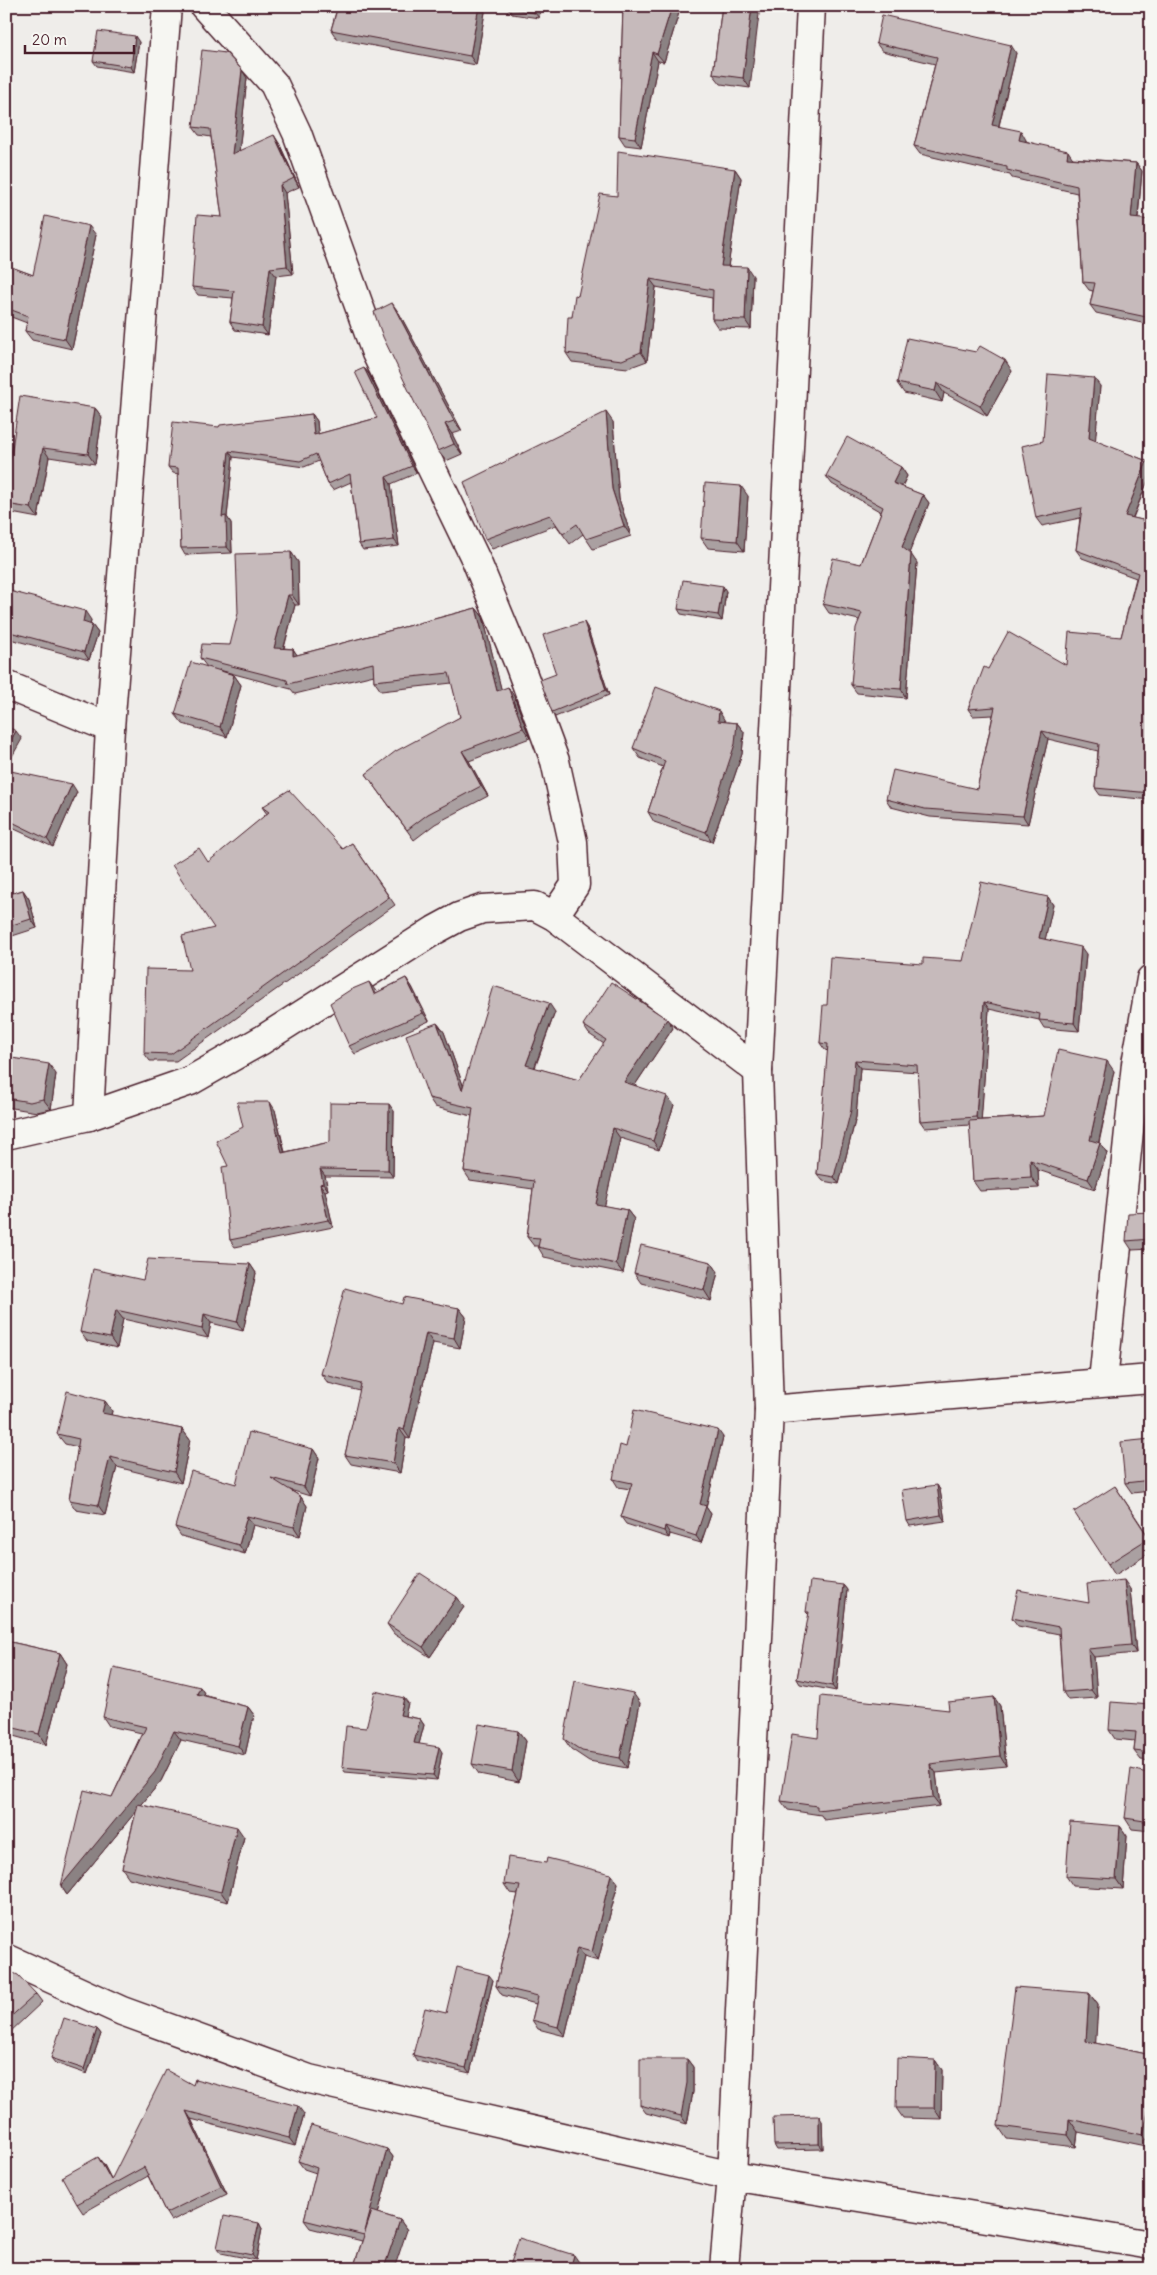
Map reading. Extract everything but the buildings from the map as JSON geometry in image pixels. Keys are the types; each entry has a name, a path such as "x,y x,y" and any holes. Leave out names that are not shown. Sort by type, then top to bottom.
{"street":[{"path":"89,1116 110,728 167,6"},
{"path":"204,6 274,84 296,133 376,353 476,560 519,664 555,761 573,842 575,885 554,916"},
{"path":"724,2269 732,2176 769,1410 758,1071 811,6"},
{"path":"6,685 110,728"},
{"path":"6,1135 89,1116 190,1081 262,1040 458,917 482,909 535,906 554,916 758,1071"},
{"path":"1103,1382 1136,1064 1151,979"},
{"path":"769,1410 1151,1379"},
{"path":"6,1958 122,2011 309,2079 732,2176 1151,2245"}]}
